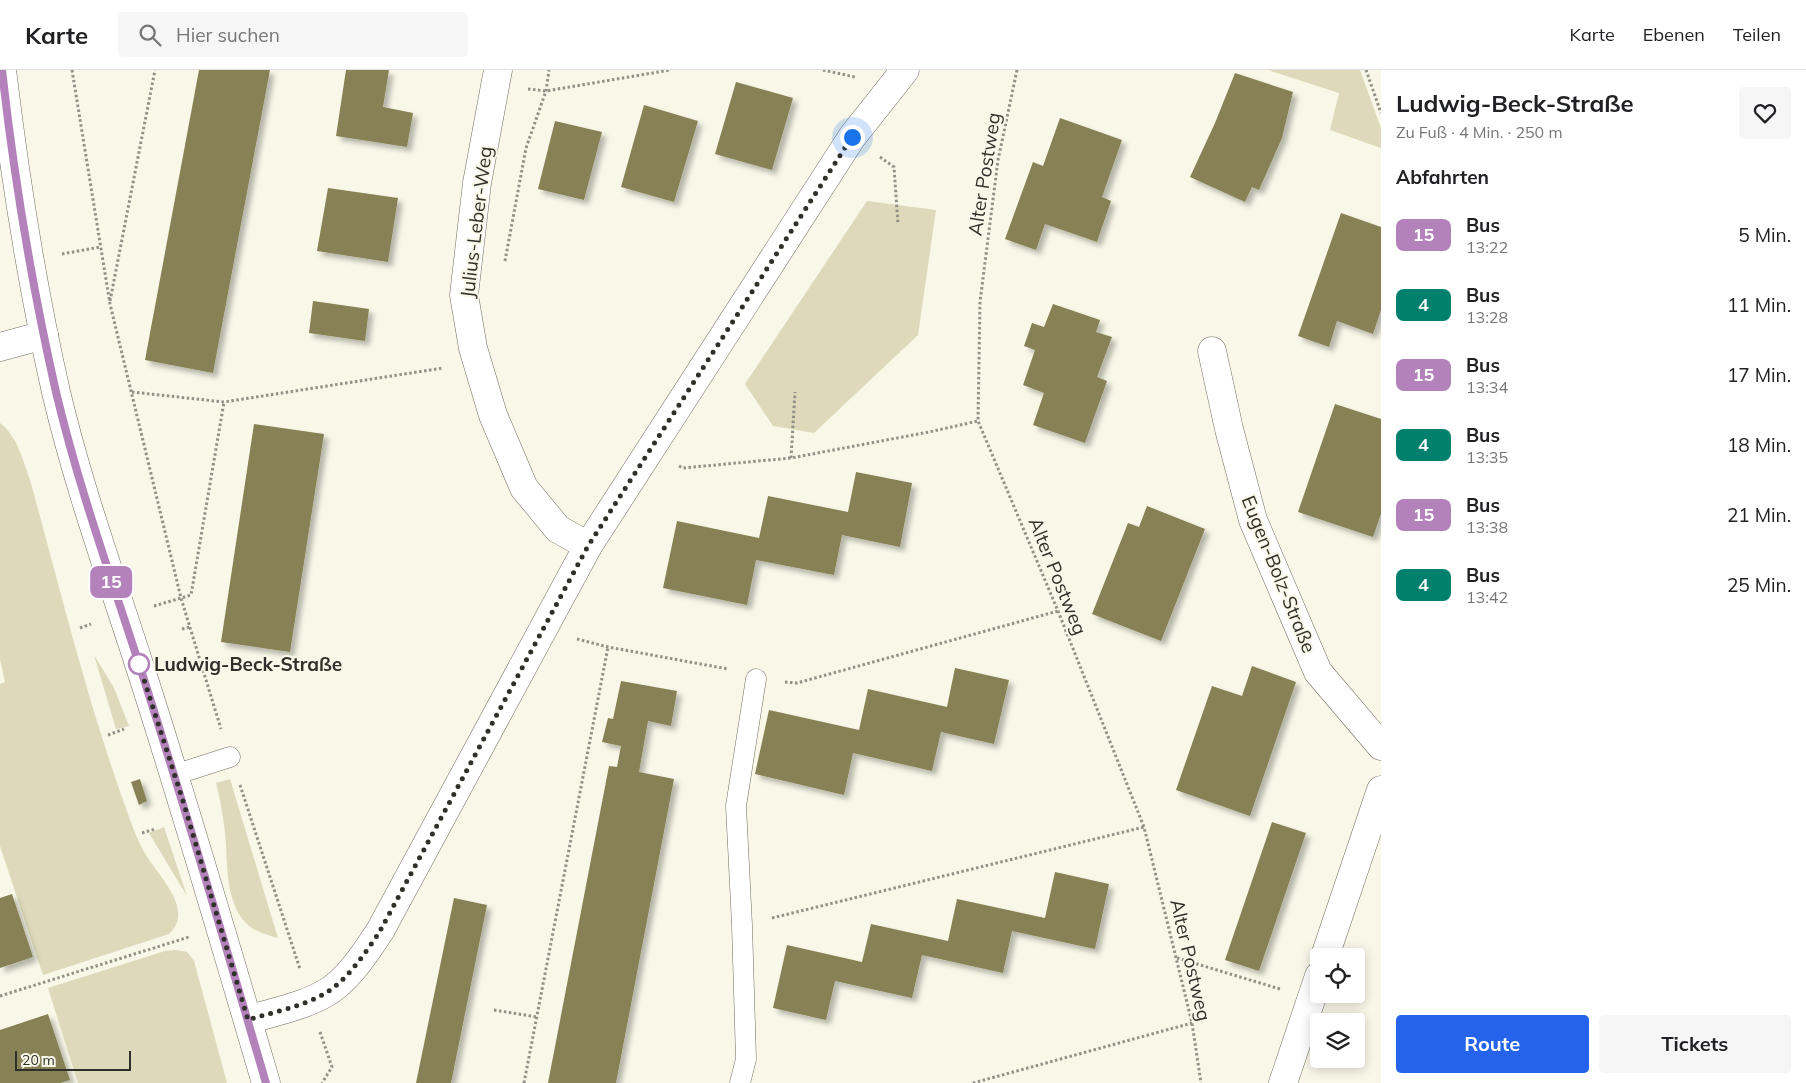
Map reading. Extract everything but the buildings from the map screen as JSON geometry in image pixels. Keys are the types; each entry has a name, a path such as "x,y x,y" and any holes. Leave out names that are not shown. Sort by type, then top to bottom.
{"street":[{"path":"2,70 21,210 56,394 75,466 174,775 266,1083"},
{"name":"Julius-Leber-Weg","path":"498,70 477,183 464,295 473,348 492,415 524,488 558,529 588,546"},
{"path":"248,1020 310,1001 326,993 340,981 366,952 392,912 588,546 852,137 905,70"},
{"path":"0,347 44,334"},
{"name":"Eugen-Bolz-Straße","path":"1212,351 1229,429 1253,520 1318,672 1381,746"},
{"path":"1329,948 1381,790"},
{"path":"1283,1083 1310,1002"}],"lane":[{"path":"740,1083 746,1059 736,806 756,679"},
{"path":"174,775 230,757"}],"path":[{"path":"72,70 110,304 182,598 230,757 281,909"},
{"path":"110,304 155,70"},
{"path":"504,266 526,148 546,91 550,70"},
{"path":"546,91 670,70"},
{"name":"Alter Postweg","path":"1017,70 998,160 980,302 978,420 1058,611 1144,827 1192,1022 1201,1083"},
{"path":"1366,70 1381,113"},
{"path":"852,137 894,166 898,224"},
{"path":"132,392 224,402 478,363"},
{"path":"791,458 795,392"},
{"path":"182,598 191,595 224,402"},
{"path":"648,451 683,468 791,458 929,432 978,420"},
{"path":"524,1083 608,647 737,671 756,679 797,683 1058,611"},
{"path":"182,630 190,627"},
{"path":"108,735 124,729"},
{"path":"142,833 161,827"},
{"path":"742,925 1144,827"},
{"path":"0,996 220,927"},
{"path":"1177,958 1310,986"},
{"path":"494,1010 537,1017"},
{"path":"972,1083 1192,1022"},
{"path":"322,1083 332,1067"}],"shaded area":[{"path":"1268,70 1360,70 1381,128 1381,148 1330,130 1339,93"},
{"path":"867,201 936,210 918,335 814,433 773,426 745,384"},
{"path":"0,423 15,441 30,480 100,732 130,819 143,850 166,883 177,904 178,915 176,925 169,934 43,975 0,846 0,684 5,682 0,659"},
{"path":"94,655 114,688 129,726 116,729"},
{"path":"230,779 278,938 250,927 234,904 228,880 224,826 216,783"},
{"path":"164,827 187,896 149,833"},
{"path":"165,951 187,952 194,961 227,1083 78,1083 48,988"}],"bus line":[{"name":"15","path":"2,70 29,259 56,394 97,538 183,801 266,1083"}],"place":[{"name":"Ludwig-Beck-Straße","path":"139,664"}],"route":[{"path":"139,664 183,801 248,1020 310,1001 326,993 354,967 392,912 588,546 852,137"}]}
